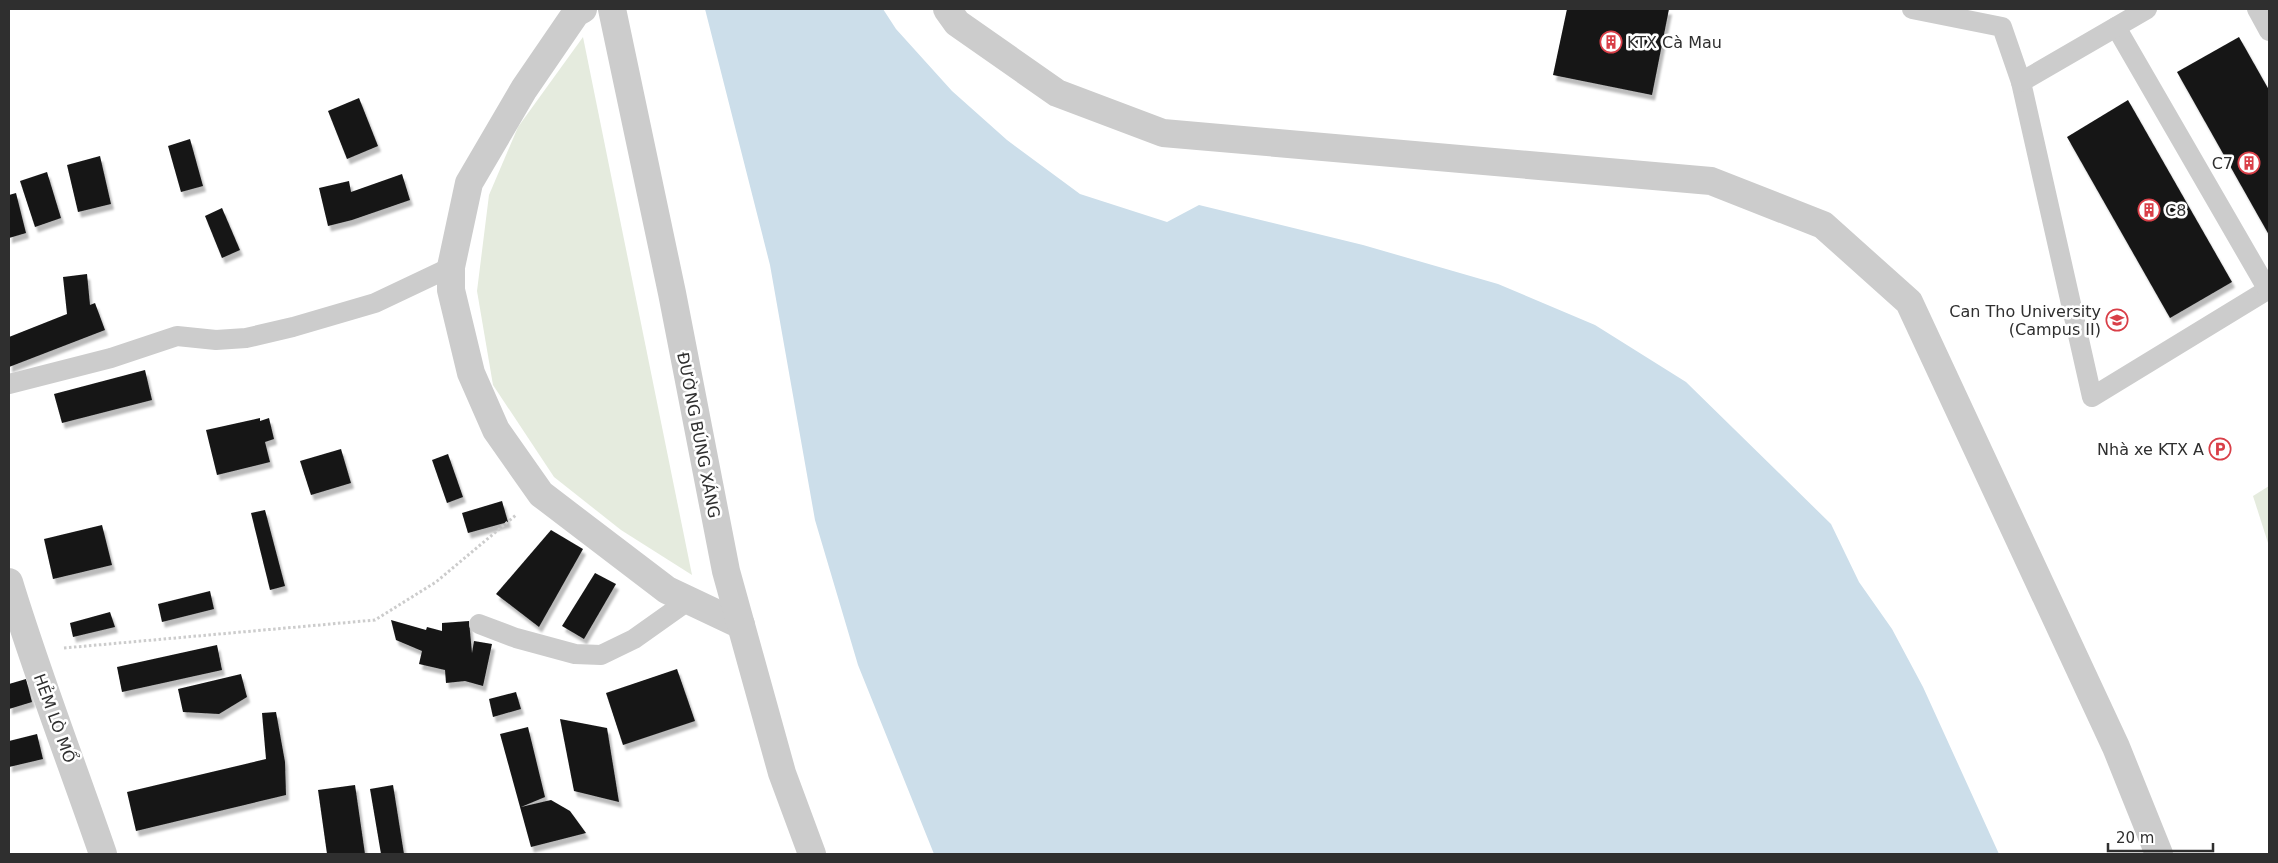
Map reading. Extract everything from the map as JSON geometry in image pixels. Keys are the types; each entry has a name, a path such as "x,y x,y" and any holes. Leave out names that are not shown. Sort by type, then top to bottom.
{"street":[{"path":"583,9 576,12 524,88 469,183 451,267 451,290 472,373 496,430 541,494 666,590 740,625"},
{"name":"ĐƯỜNG BÚNG XÁNG","path":"612,9 672,293 726,571 782,773 812,854"},
{"path":"947,9 956,24 1057,93 1163,133 1712,181 1823,226 1909,302 2116,747 2159,854"},
{"name":"HẺM LÒ MỔ","path":"9,582 30,651 46,690 103,854"}],"lane":[{"path":"1912,9 1998,18 2021,82 2092,397 2269,290 2116,27"},
{"path":"2021,82 2147,9"},
{"path":"2257,9 2269,31"},
{"path":"9,384 111,358 177,336 216,340 246,338 293,327 375,303 451,267"},
{"path":"479,624 516,638 575,654 601,655 634,639 689,600"}],"path":[{"path":"30,651 375,620 436,582 541,494"}],"shaded area":[{"path":"583,37 692,575 621,530 554,477 493,385 477,291 489,195 518,127"},
{"path":"2269,486 2269,546 2253,496"}],"water":[{"path":"705,9 883,9 896,29 952,91 1007,140 1080,194 1167,222 1199,205 1363,245 1498,284 1595,325 1686,382 1831,524 1859,582 1892,629 1923,687 1999,854 934,854 858,665 815,520 770,265"}],"building":[{"name":"KTX Cà Mau","path":"1567,9 1669,9 1652,95 1553,75"},
{"name":"C7","path":"2239,37 2269,90 2269,235 2177,72"},
{"path":"359,98 378,146 347,159 328,111"},
{"name":"C8","path":"2128,100 2232,282 2170,318 2067,137"},
{"path":"190,139 203,186 181,192 168,146"},
{"path":"100,156 111,204 78,212 67,165"},
{"path":"47,172 61,218 35,227 20,181"},
{"path":"402,174 410,200 352,220 328,226 319,188 349,181 351,192"},
{"path":"16,193 26,233 9,238 9,195"},
{"path":"222,208 240,250 222,258 205,216"},
{"path":"87,274 90,305 95,303 105,330 9,367 9,337 67,314 63,277"},
{"path":"145,370 152,400 62,423 54,394"},
{"path":"260,418 260,421 269,418 274,439 265,442 270,462 217,475 206,430"},
{"path":"341,449 351,483 311,495 300,461"},
{"path":"448,454 463,497 447,503 432,460"},
{"path":"502,501 508,522 468,533 462,513"},
{"path":"265,510 285,586 270,590 251,513"},
{"path":"102,525 112,565 53,579 44,539"},
{"path":"551,530 583,549 539,627 496,594"},
{"path":"595,573 616,584 584,639 562,626"},
{"path":"210,591 214,609 162,622 158,604"},
{"path":"110,612 115,627 73,637 70,623"},
{"path":"391,620 426,630 427,627 442,631 442,623 469,621 472,653 474,641 492,644 483,686 465,681 446,683 445,670 419,664 422,651 396,640"},
{"path":"217,645 222,670 122,692 117,667"},
{"path":"677,669 695,721 623,745 606,693"},
{"path":"241,674 247,697 219,714 183,712 178,689"},
{"path":"26,679 32,702 9,709 9,684"},
{"path":"516,692 521,709 493,717 489,699"},
{"path":"276,712 285,762 286,795 136,831 127,792 266,759 262,713"},
{"path":"560,719 607,728 619,802 574,791"},
{"path":"528,727 545,797 521,807 551,800 570,811 586,833 531,847 500,734"},
{"path":"37,734 43,759 9,767 9,741"},
{"path":"355,785 365,854 327,854 318,790"},
{"path":"393,785 404,854 381,854 370,789"}],"place":[{"name":"KTX Cà Mau","path":"1611,42"},
{"name":"C7","path":"2249,163"},
{"name":"C8","path":"2149,210"},
{"name":"Can Tho University (Campus II)","path":"2117,320"},
{"name":"Nhà xe KTX A","path":"2220,449"}]}
